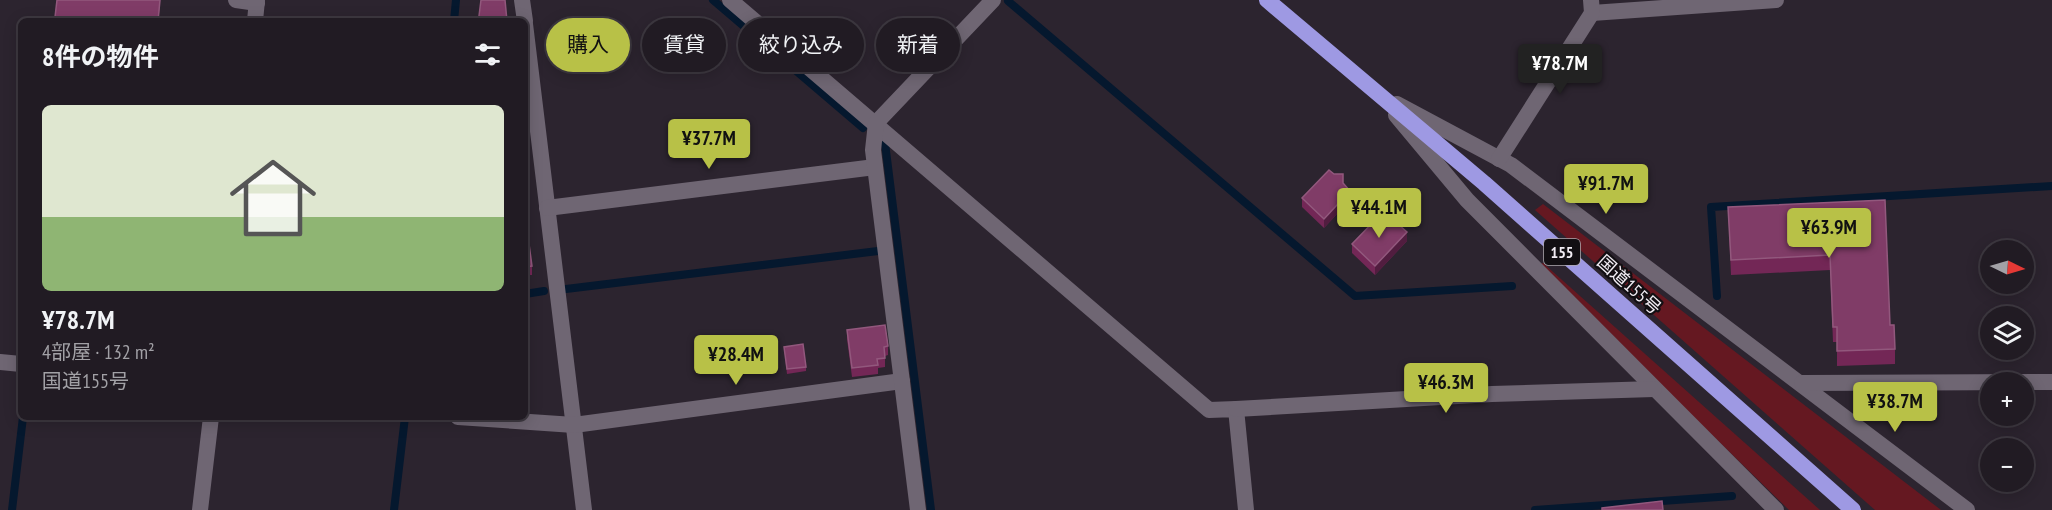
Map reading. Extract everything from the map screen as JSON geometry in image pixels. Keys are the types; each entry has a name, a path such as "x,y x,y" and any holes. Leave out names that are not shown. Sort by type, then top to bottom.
{"highway":[{"name":"国道155号","path":"1267,0 1484,183 1853,510"}],"street":[{"path":"236,0 257,1 255,18"},
{"path":"522,0 524,18"},
{"path":"730,0 1209,410 1492,394 1653,389"},
{"path":"918,510 873,150 876,123 993,0"},
{"path":"1499,159 1591,7 1776,0"},
{"path":"528,48 584,510"},
{"path":"1380,96 1511,165 1967,510"},
{"path":"1380,96 1467,200 1776,510"},
{"path":"547,208 875,167"},
{"path":"0,362 18,364"},
{"path":"502,420 574,425 902,381"},
{"path":"1802,383 2052,382"},
{"path":"1236,409 1246,510"},
{"path":"200,510 211,420"}],"shaded area":[{"path":"1543,204 1941,510 1875,510 1535,210"},
{"path":"1543,263 1820,510 1789,510 1538,265"}],"building":[{"path":"57,0 160,0 158,18 55,17"},
{"path":"481,0 505,0 507,18 479,18"},
{"path":"1329,170 1334,174 1343,174 1343,183 1350,191 1324,219 1302,198"},
{"path":"1885,200 1890,325 1894,325 1895,349 1837,351 1837,327 1833,327 1830,255 1731,260 1728,207"},
{"path":"1381,214 1386,218 1389,216 1407,232 1375,266 1352,244"},
{"path":"528,237 532,266 528,267"},
{"path":"885,325 888,346 884,347 885,358 877,359 878,365 852,368 847,330"},
{"path":"803,344 806,367 787,369 784,347"},
{"path":"1662,501 1663,510 1602,510 1602,508"}],"waterway":[{"path":"454,18 456,0"},
{"path":"713,0 863,128"},
{"path":"1008,1 1355,296 1512,286"},
{"path":"885,143 931,510"},
{"path":"1717,296 1711,207 2052,186"},
{"path":"566,289 878,251"},
{"path":"528,294 544,291"},
{"path":"12,510 23,420"},
{"path":"394,510 405,420"},
{"path":"1535,510 1732,496"}]}
